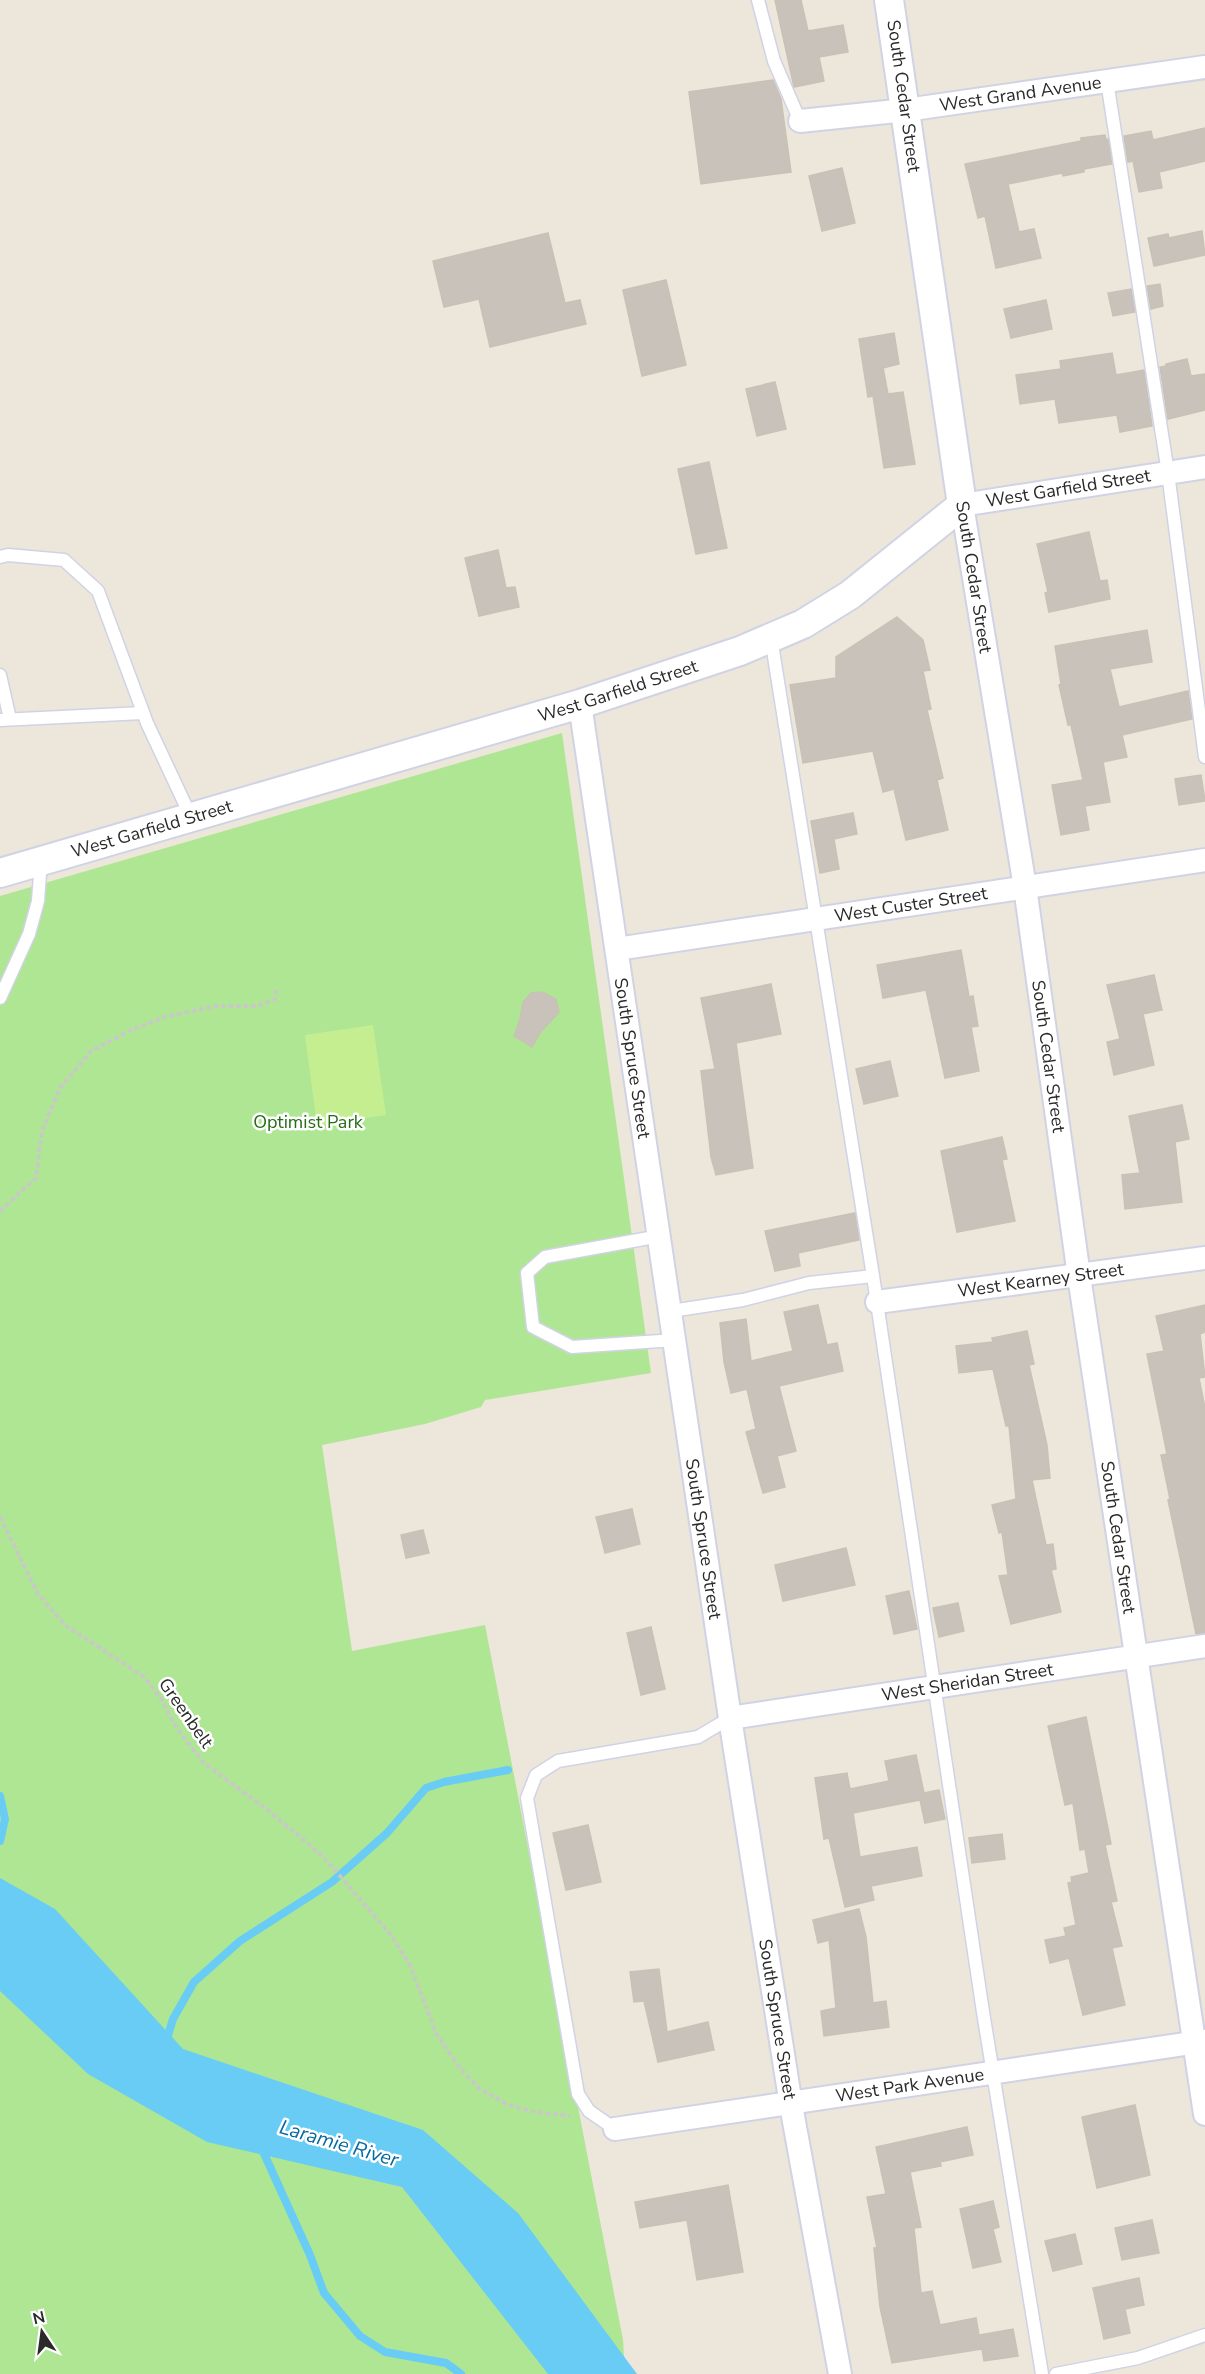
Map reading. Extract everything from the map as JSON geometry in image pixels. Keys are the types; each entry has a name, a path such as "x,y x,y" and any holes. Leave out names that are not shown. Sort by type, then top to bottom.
{"street":[{"name":"South Cedar Street","path":"889,0 962,505 1025,886 1079,1276 1137,1656 1200,2042 1205,2114"},
{"name":"West Grand Avenue","path":"800,121 906,110 1205,67"},
{"name":"West Garfield Street","path":"0,873 580,704 740,651 803,624 850,595 962,505 1205,467"},
{"name":"South Spruce Street","path":"580,704 730,1718 791,2105 840,2374"},
{"name":"West Custer Street","path":"617,949 1205,860"},
{"name":"West Kearney Street","path":"876,1302 1205,1258"},
{"name":"West Sheridan Street","path":"730,1718 1205,1646"},
{"name":"West Park Avenue","path":"615,2129 791,2105 1200,2042"}],"lane":[{"path":"758,0 774,61 800,121"},
{"path":"1107,81 1168,472 1205,757"},
{"path":"0,557 8,555 64,560 98,591 143,713 190,818"},
{"path":"771,638 873,1276 933,1688 1042,2374"},
{"path":"0,675 5,719 143,713"},
{"path":"0,998 29,934 38,901 41,861"},
{"path":"0,968 14,965"},
{"path":"660,1236 545,1257 527,1273 529,1300 533,1327 572,1347 675,1340"},
{"path":"671,1311 742,1300 809,1283 873,1276"},
{"path":"615,2129 589,2111 578,2094 528,1798 536,1775 558,1761 698,1737 730,1718"},
{"path":"1056,2374 1138,2358 1205,2336"}],"path":[{"path":"0,1210 36,1178 42,1131 60,1088 91,1051 131,1030 165,1017 216,1006 257,1006 274,999 276,990"},
{"name":"Greenbelt","path":"0,1517 38,1594 64,1625 144,1677 160,1697 178,1730 204,1763 270,1812 328,1862 346,1884"}],"green space":[{"name":"Optimist Park","path":"562,733 651,1373 485,1400 481,1407 425,1424 322,1445 352,1651 485,1625 623,2340 625,2374 0,2374 0,896"},
{"path":"373,1025 386,1115 317,1125 305,1035"}],"water":[{"name":"Laramie River","path":"0,1878 55,1909 183,2049 423,2130 518,2213 637,2374 548,2374 402,2187 207,2142 88,2074 0,1991"}],"building":[{"path":"775,0 801,0 808,31 843,25 848,52 819,57 824,81 794,87"},
{"path":"773,80 781,99 791,172 701,184 689,92"},
{"path":"1205,128 1205,161 1159,172 1162,188 1139,192 1133,161 1128,162 1124,136 1151,131 1153,140"},
{"path":"1105,135 1106,140 1108,139 1112,164 1084,169 1084,172 1063,176 1062,173 1008,184 1019,232 1034,229 1041,258 996,268 985,216 978,218 965,164 1081,141 1081,138"},
{"path":"842,168 855,223 822,231 809,176"},
{"path":"1202,231 1205,255 1154,266 1148,238 1168,234 1169,238"},
{"path":"548,233 565,303 580,300 586,324 490,347 479,299 444,307 433,261"},
{"path":"666,280 686,365 642,376 623,290"},
{"path":"1160,284 1163,306 1151,309 1147,286"},
{"path":"1131,289 1135,312 1113,316 1108,293"},
{"path":"1046,300 1052,329 1011,338 1004,309"},
{"path":"894,333 899,364 883,368 888,394 903,392 915,464 884,468 873,396 868,397 859,339"},
{"path":"1112,353 1116,375 1144,370 1152,426 1120,432 1117,415 1059,423 1055,399 1020,404 1016,375 1061,369 1060,361"},
{"path":"1187,359 1191,376 1205,374 1205,410 1168,419 1160,367"},
{"path":"775,382 786,429 757,436 746,389"},
{"path":"709,462 727,548 696,554 678,469"},
{"path":"1089,532 1100,581 1107,580 1110,599 1049,612 1045,593 1048,592 1037,544"},
{"path":"498,550 506,588 515,587 519,607 479,616 465,558"},
{"path":"897,617 923,640 930,670 923,671 931,709 927,710 943,778 937,780 948,830 906,840 894,789 883,792 873,751 803,763 790,685 836,678 836,657"},
{"path":"1147,630 1152,662 1110,669 1119,707 1188,691 1192,719 1122,735 1127,757 1103,762 1110,802 1085,806 1089,830 1061,835 1052,785 1083,780 1071,725 1068,725 1059,685 1061,684 1055,646"},
{"path":"1201,775 1205,801 1179,805 1175,779"},
{"path":"853,813 857,834 834,839 839,869 820,873 811,821"},
{"path":"961,950 969,997 973,996 978,1026 971,1027 979,1071 945,1078 926,990 883,998 877,965"},
{"path":"1154,975 1162,1010 1143,1014 1154,1065 1114,1075 1107,1042 1120,1039 1107,985"},
{"path":"771,984 781,1034 736,1043 753,1168 716,1175 711,1157 701,1071 715,1069 701,998"},
{"path":"542,992 556,999 559,1012 540,1033 532,1047 514,1036 523,1002 531,993"},
{"path":"890,1061 898,1096 864,1104 856,1069"},
{"path":"1182,1105 1189,1139 1175,1142 1182,1202 1125,1209 1122,1175 1140,1173 1129,1116"},
{"path":"1002,1137 1007,1159 1002,1160 1015,1221 957,1232 941,1151"},
{"path":"855,1213 859,1240 798,1253 800,1266 775,1271 765,1231"},
{"path":"818,1305 827,1345 837,1343 843,1371 779,1386 796,1451 777,1456 785,1487 763,1493 746,1432 756,1429 747,1389 731,1393 724,1362 720,1323 746,1319 751,1361 793,1351 784,1312"},
{"path":"1205,1305 1205,1332 1200,1334 1205,1377 1199,1378 1205,1408 1205,1633 1196,1634 1168,1500 1170,1499 1161,1455 1167,1454 1147,1354 1164,1351 1156,1316"},
{"path":"1027,1331 1034,1364 1029,1365 1047,1445 1050,1478 1032,1480 1046,1545 1053,1544 1056,1569 1051,1570 1061,1612 1011,1624 999,1576 1008,1575 1002,1532 999,1533 992,1505 1016,1499 1009,1426 1006,1426 993,1369 959,1373 956,1346 993,1342 992,1338"},
{"path":"632,1509 640,1544 605,1553 596,1517"},
{"path":"423,1530 429,1553 406,1558 401,1535"},
{"path":"846,1548 855,1585 783,1601 775,1565"},
{"path":"909,1591 917,1629 894,1634 886,1596"},
{"path":"958,1603 964,1631 939,1637 933,1608"},
{"path":"651,1627 665,1689 641,1695 627,1633"},
{"path":"1086,1717 1111,1844 1105,1845 1117,1901 1111,1902 1122,1946 1112,1948 1125,2005 1083,2015 1069,1958 1050,1963 1045,1940 1066,1936 1064,1928 1076,1925 1068,1883 1072,1882 1071,1877 1089,1873 1085,1849 1080,1850 1073,1803 1065,1805 1048,1726"},
{"path":"916,1755 924,1793 939,1790 945,1819 925,1823 920,1800 853,1813 860,1857 917,1847 922,1876 871,1886 874,1900 845,1907 829,1838 824,1839 815,1778 847,1773 850,1789 889,1781 885,1761"},
{"path":"588,1825 601,1882 566,1890 553,1833"},
{"path":"1002,1834 1005,1859 972,1863 969,1838"},
{"path":"859,1909 866,1937 873,2003 886,2001 889,2027 824,2036 821,2011 836,2008 829,1940 818,1943 813,1920"},
{"path":"659,1969 667,2032 708,2022 714,2050 658,2062 644,2001 634,2002 630,1972"},
{"path":"1135,2105 1150,2175 1097,2188 1082,2117"},
{"path":"967,2127 973,2155 940,2162 941,2166 910,2172 921,2227 914,2228 921,2293 932,2291 940,2325 976,2318 980,2341 979,2335 1013,2329 1018,2356 984,2361 982,2349 892,2363 880,2307 874,2248 877,2248 867,2197 886,2194 876,2147"},
{"path":"728,2185 743,2272 697,2280 687,2220 640,2228 635,2202"},
{"path":"993,2201 999,2227 993,2229 1001,2262 973,2268 960,2209"},
{"path":"1152,2220 1159,2253 1122,2260 1115,2228"},
{"path":"1075,2234 1082,2264 1053,2271 1045,2241"},
{"path":"1139,2278 1144,2305 1125,2309 1130,2333 1104,2339 1093,2288"}],"waterway":[{"path":"166,2042 173,2019 194,1982 240,1941 332,1882 387,1833 426,1788 444,1782 508,1770"},
{"path":"0,1796 5,1819 0,1841"},
{"path":"261,2147 310,2255 324,2293 360,2336 385,2352 446,2363 461,2374"}]}
